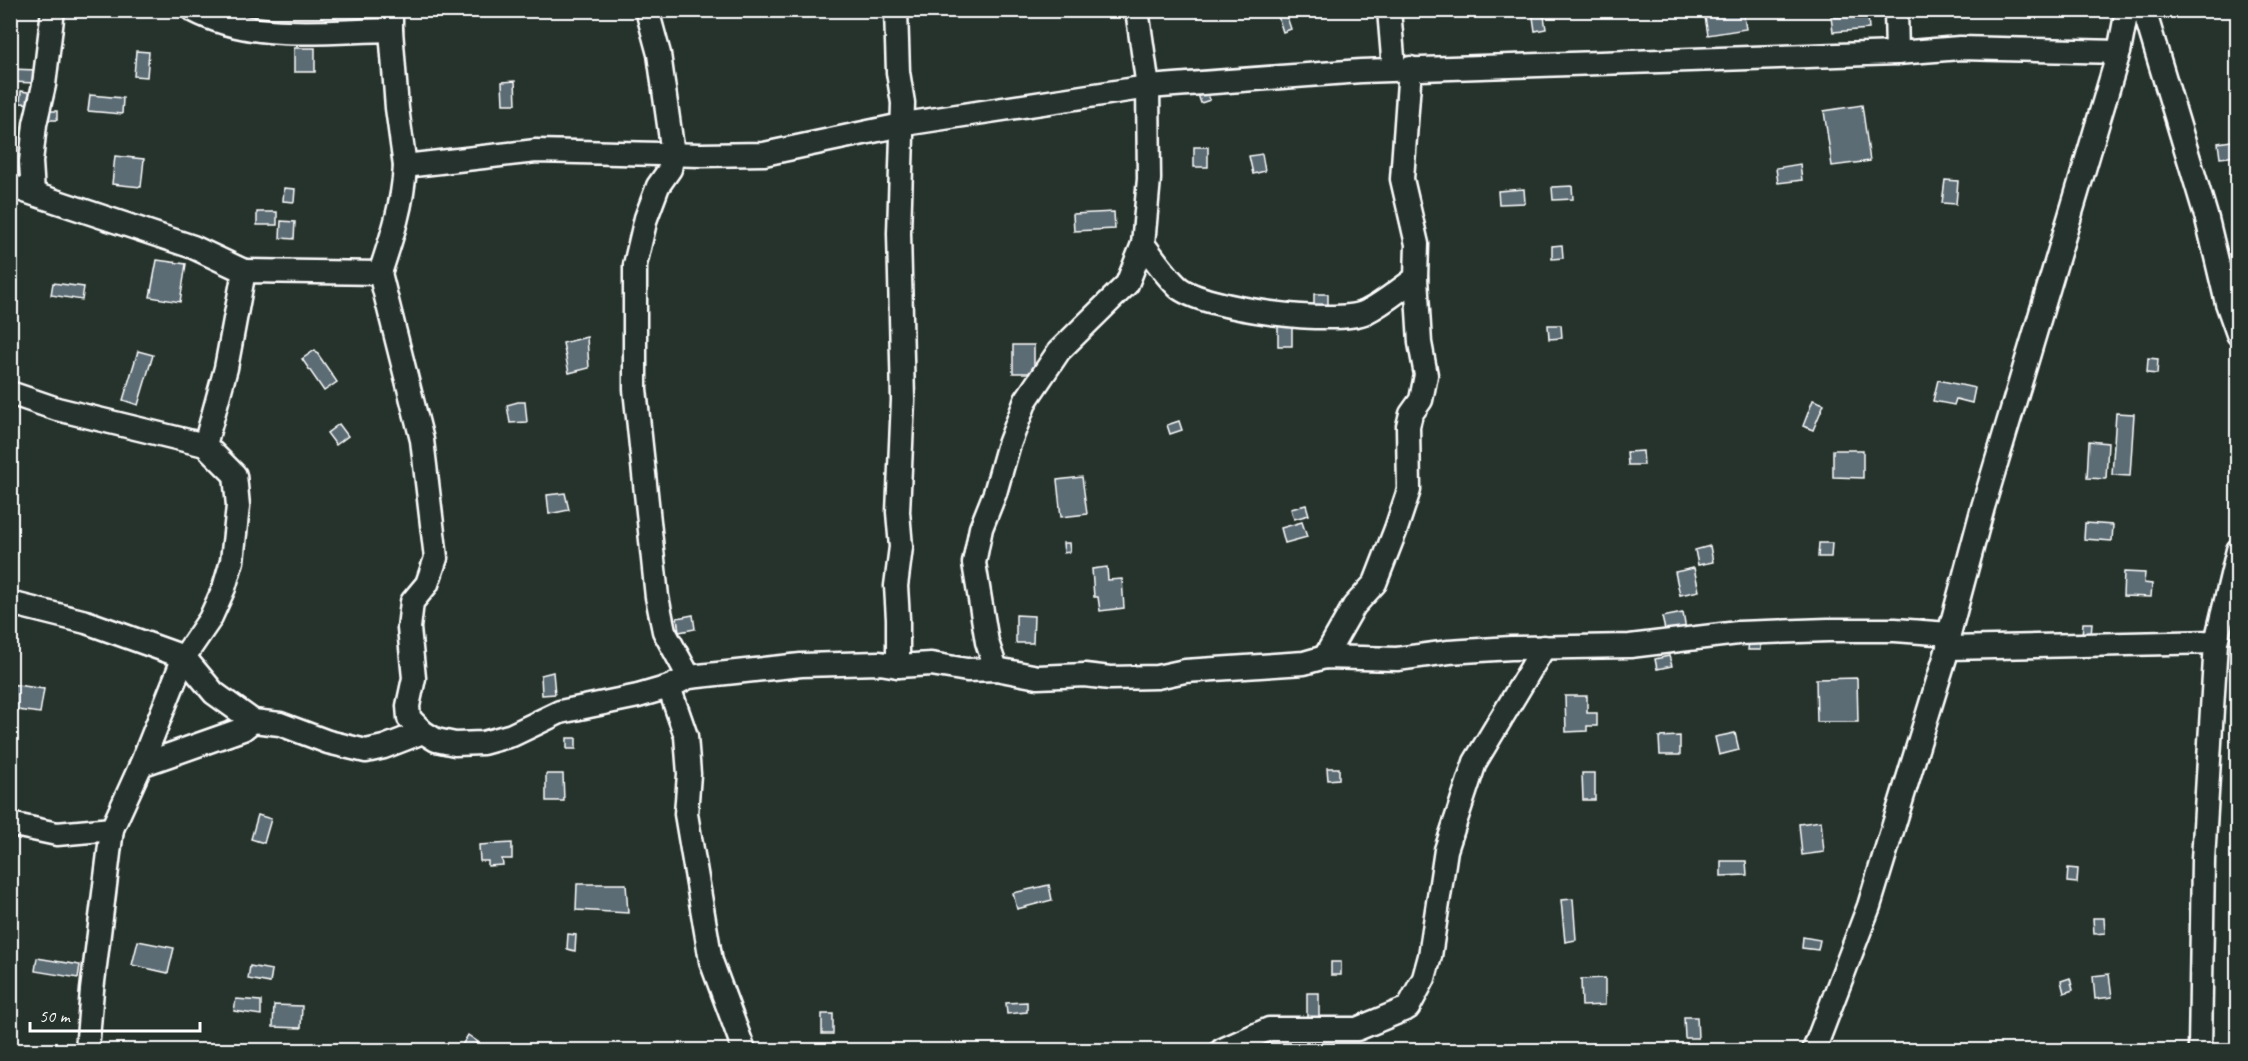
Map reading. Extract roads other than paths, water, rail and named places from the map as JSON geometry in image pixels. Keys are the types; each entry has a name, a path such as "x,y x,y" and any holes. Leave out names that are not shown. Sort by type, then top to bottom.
{"street":[{"path":"33,194 31,162 35,124 46,72 53,10"},
{"path":"193,10 207,18 270,31 391,20 397,108 405,166 399,214 380,273 422,440 436,558 427,584 412,602 409,628 414,678 408,706 409,718 423,732 436,740 454,744 483,743 512,735 560,712 638,696 679,682 801,665 931,664 967,670 996,669 1038,677 1085,675 1110,678 1157,677 1185,671 1304,663 1325,657 1397,659 1449,652 1544,647 1630,646 1704,636 1828,630 1895,630 1949,641 2216,642"},
{"path":"647,10 659,54 673,154 670,169 658,186 646,218 635,265 635,389 657,597 664,632 679,682 686,736 688,774 686,814 711,961 744,1050"},
{"path":"896,10 898,72 903,103 899,233 903,400 898,512 901,547 896,586 898,666"},
{"path":"996,669 987,642 974,563 981,528 995,493 1008,447 1026,400 1059,351 1127,284 1143,244 1149,179 1148,87 1137,10"},
{"path":"1325,657 1354,606 1375,583 1409,489 1408,426 1411,414 1421,400 1426,375 1420,343 1416,279 1417,244 1402,179 1402,69 1389,10"},
{"path":"1896,10 1897,53"},
{"path":"1814,1050 1869,906 1949,641 1986,495 2119,52 2127,10"},
{"path":"2144,10 2232,303 2238,334"},
{"path":"405,166 536,151 764,154 902,125 1148,87 1402,69 1635,63 1897,53 1960,48 2119,52"},
{"path":"10,186 193,247 244,271 380,273"},
{"path":"1143,244 1179,288 1207,300 1249,311 1336,318 1365,313 1416,279"},
{"path":"205,445 226,368 244,271"},
{"path":"10,393 57,409 205,445 235,475 238,506 232,561 224,588 210,619 184,657 141,765 112,829 87,1050"},
{"path":"2200,1050 2203,860 2216,642 2238,550"},
{"path":"10,603 86,622 184,657 214,693 253,721 280,724 328,742 366,751 384,747 423,732"},
{"path":"1222,1050 1269,1029 1357,1029 1408,1008 1424,978 1430,956 1446,849 1475,762 1544,647"},
{"path":"141,765 243,729 253,721"},
{"path":"10,824 57,834 112,829"}]}
